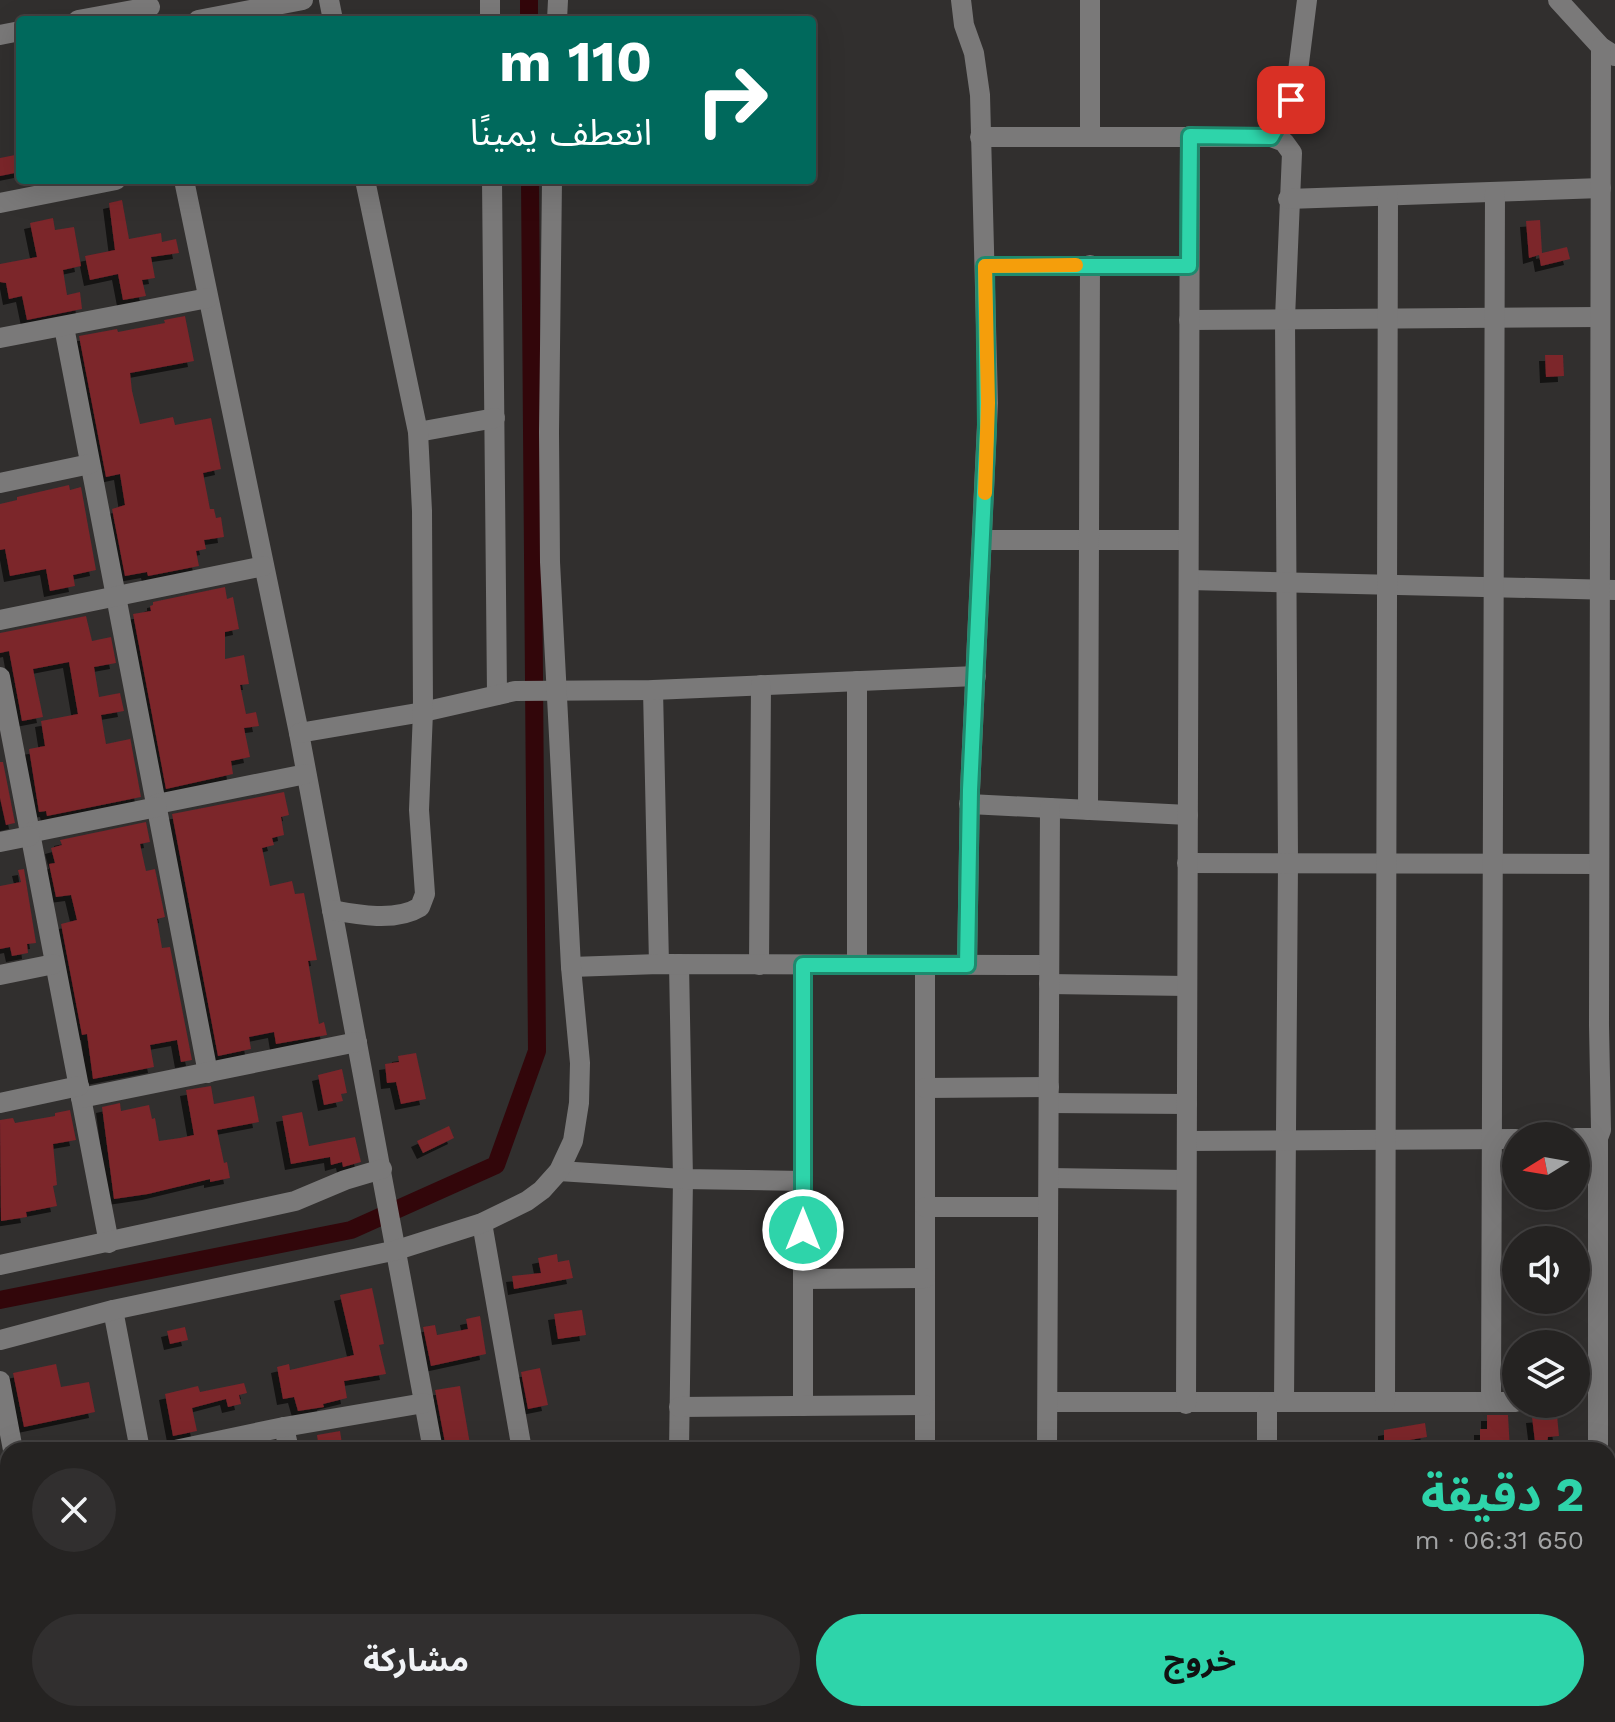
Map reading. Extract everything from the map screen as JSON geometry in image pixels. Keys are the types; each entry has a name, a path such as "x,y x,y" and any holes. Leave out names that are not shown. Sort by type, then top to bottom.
{"street":[{"path":"219,16 303,0"},
{"path":"961,0 964,25 978,75 988,403 969,804 967,965"},
{"path":"1090,0 1090,136"},
{"path":"1271,137 1291,100 1297,79 1307,0"},
{"path":"1558,0 1608,51 1601,188 1600,317 1607,495 1607,701 1599,864 1607,1025 1598,1402 1603,1437"},
{"path":"105,16 151,9"},
{"path":"1186,1404 1190,136"},
{"path":"980,137 1271,137 1284,142 1292,153 1285,318 1288,862 1285,1139 1276,1402 1268,1442"},
{"path":"0,203 96,184"},
{"path":"185,184 299,733 431,1442"},
{"path":"332,910 356,914 394,914 415,910 424,901 419,810 423,712 422,511 418,432 366,184"},
{"path":"492,184 495,418 506,693"},
{"path":"0,1340 113,1310 397,1250 482,1223 527,1201 559,1171 573,1141 579,1103 580,1063 546,691 552,184"},
{"path":"1288,199 1601,188"},
{"path":"1491,1402 1495,193"},
{"path":"1385,1402 1388,196"},
{"path":"1088,810 1090,265"},
{"path":"985,266 1189,266"},
{"path":"0,338 208,298"},
{"path":"1189,320 1600,317"},
{"path":"64,327 208,1073"},
{"path":"418,432 495,418"},
{"path":"0,483 90,464"},
{"path":"983,540 1188,540"},
{"path":"0,620 264,566"},
{"path":"1189,580 1607,590"},
{"path":"299,733 423,712 506,693 976,676"},
{"path":"0,677 3,710 109,1243"},
{"path":"857,681 857,965"},
{"path":"759,965 761,685"},
{"path":"653,690 683,1179 679,1442"},
{"path":"0,842 306,774"},
{"path":"969,804 1188,815"},
{"path":"1047,1442 1050,808"},
{"path":"1187,863 1599,864"},
{"path":"0,975 54,964"},
{"path":"571,967 669,964 967,965 1187,986"},
{"path":"803,965 803,1406"},
{"path":"925,965 925,1442"},
{"path":"0,1103 208,1073 357,1042"},
{"path":"925,1088 1187,1104"},
{"path":"1187,1141 1502,1139"},
{"path":"0,1265 295,1201 345,1180 382,1169"},
{"path":"559,1171 683,1179 803,1181"},
{"path":"1049,1178 1186,1180"},
{"path":"925,1207 1048,1207"},
{"path":"482,1223 521,1442"},
{"path":"803,1279 925,1278"},
{"path":"113,1310 138,1442"},
{"path":"0,1381 11,1442"},
{"path":"1048,1402 1502,1402"},
{"path":"1590,1402 1598,1402"},
{"path":"213,1442 424,1403"},
{"path":"679,1407 925,1405"},
{"path":"284,1427 287,1442"}],"building":[{"path":"16,155 16,173 0,176 0,158"},
{"path":"122,200 129,239 161,233 162,242 176,239 179,253 151,257 155,278 142,280 146,296 123,300 118,274 90,280 85,256 115,250 109,203"},
{"path":"53,218 55,230 74,227 81,266 63,270 67,295 80,292 82,309 27,320 22,296 9,299 6,283 0,282 0,264 37,257 30,223"},
{"path":"1540,220 1542,253 1567,247 1570,259 1541,266 1539,255 1529,258 1526,221"},
{"path":"185,316 194,361 130,373 132,391 140,424 173,417 175,425 211,418 221,469 203,473 210,509 214,509 216,518 221,517 224,537 204,540 206,549 196,551 199,566 148,576 147,572 125,576 112,509 125,505 120,474 106,477 79,336 117,329 118,332"},
{"path":"1545,355 1563,355 1564,376 1546,377"},
{"path":"69,485 70,490 81,487 96,570 73,575 75,586 50,591 46,569 10,576 5,549 0,550 0,504"},
{"path":"225,587 227,599 233,597 239,629 225,632 225,659 244,655 249,684 240,685 246,714 256,712 259,726 244,728 250,757 231,761 233,774 166,789 133,614 151,611 153,602"},
{"path":"86,616 92,641 111,637 116,663 94,667 99,697 120,693 124,711 101,715 106,744 130,737 141,797 47,816 46,811 39,812 29,749 45,746 41,721 78,714 69,662 33,669 43,717 22,721 9,651 0,653 0,633"},
{"path":"0,762 3,762 15,823 6,825 0,798"},
{"path":"284,792 289,815 281,817 284,835 272,838 274,845 262,848 270,886 292,881 295,894 304,893 317,960 308,961 319,1024 324,1022 327,1035 276,1044 274,1032 249,1037 251,1049 218,1056 172,814"},
{"path":"146,822 150,842 140,844 146,871 155,869 165,917 157,919 162,948 170,947 192,1060 181,1062 177,1040 150,1045 154,1067 93,1079 87,1034 82,1035 61,924 77,920 71,895 56,897 49,864 55,863 51,848 62,845 60,840"},
{"path":"24,869 36,943 27,944 28,953 12,956 10,947 0,949 0,886 21,882 18,870"},
{"path":"416,1053 426,1099 401,1104 396,1082 387,1083 385,1064 399,1062 398,1056"},
{"path":"342,1069 347,1093 341,1094 343,1101 324,1105 318,1075"},
{"path":"211,1086 214,1104 254,1096 259,1122 217,1130 230,1178 210,1182 210,1179 114,1199 102,1107 120,1103 121,1111 149,1105 159,1141 180,1138 194,1135 186,1090"},
{"path":"70,1110 76,1140 53,1144 57,1185 53,1186 57,1206 26,1212 27,1217 1,1221 0,1120 13,1118 15,1123"},
{"path":"302,1112 309,1146 355,1137 361,1162 343,1167 342,1162 331,1165 330,1157 291,1164 282,1116"},
{"path":"449,1126 454,1138 423,1153 417,1141"},
{"path":"557,1254 558,1262 569,1260 573,1278 514,1289 512,1276 541,1273 538,1258"},
{"path":"372,1288 384,1344 379,1345 386,1374 344,1381 347,1398 323,1404 324,1407 298,1411 294,1397 283,1399 277,1367 289,1364 290,1370 354,1355 340,1295"},
{"path":"582,1310 586,1335 558,1339 554,1314"},
{"path":"480,1316 486,1354 431,1366 423,1327 435,1325 437,1335 468,1329 466,1319"},
{"path":"185,1327 188,1340 170,1344 167,1331"},
{"path":"56,1364 61,1387 89,1382 95,1412 24,1427 13,1373"},
{"path":"540,1368 548,1405 528,1409 521,1372"},
{"path":"244,1383 247,1393 239,1395 241,1404 228,1407 226,1399 192,1408 197,1431 173,1436 165,1394 198,1386 200,1392"},
{"path":"460,1386 470,1442 445,1442 435,1390"},
{"path":"1487,1415 1502,1415 1502,1418 1508,1418 1510,1442 1480,1442 1480,1429 1487,1429"},
{"path":"1532,1418 1557,1418 1559,1436 1548,1437 1547,1442 1535,1442"},
{"path":"1425,1423 1427,1437 1384,1442 1384,1430"},
{"path":"340,1431 342,1442 318,1442 317,1435"}],"waterway":[{"path":"529,0 529,16"},
{"path":"0,1300 351,1230 496,1165 537,1051 530,184"}],"slow traffic":[{"path":"985,493 988,403 985,266 1076,265"}],"route":[{"path":"803,1230 803,965 967,965 970,790 988,403 985,266 1189,266 1190,136 1271,137 1291,100"}]}
